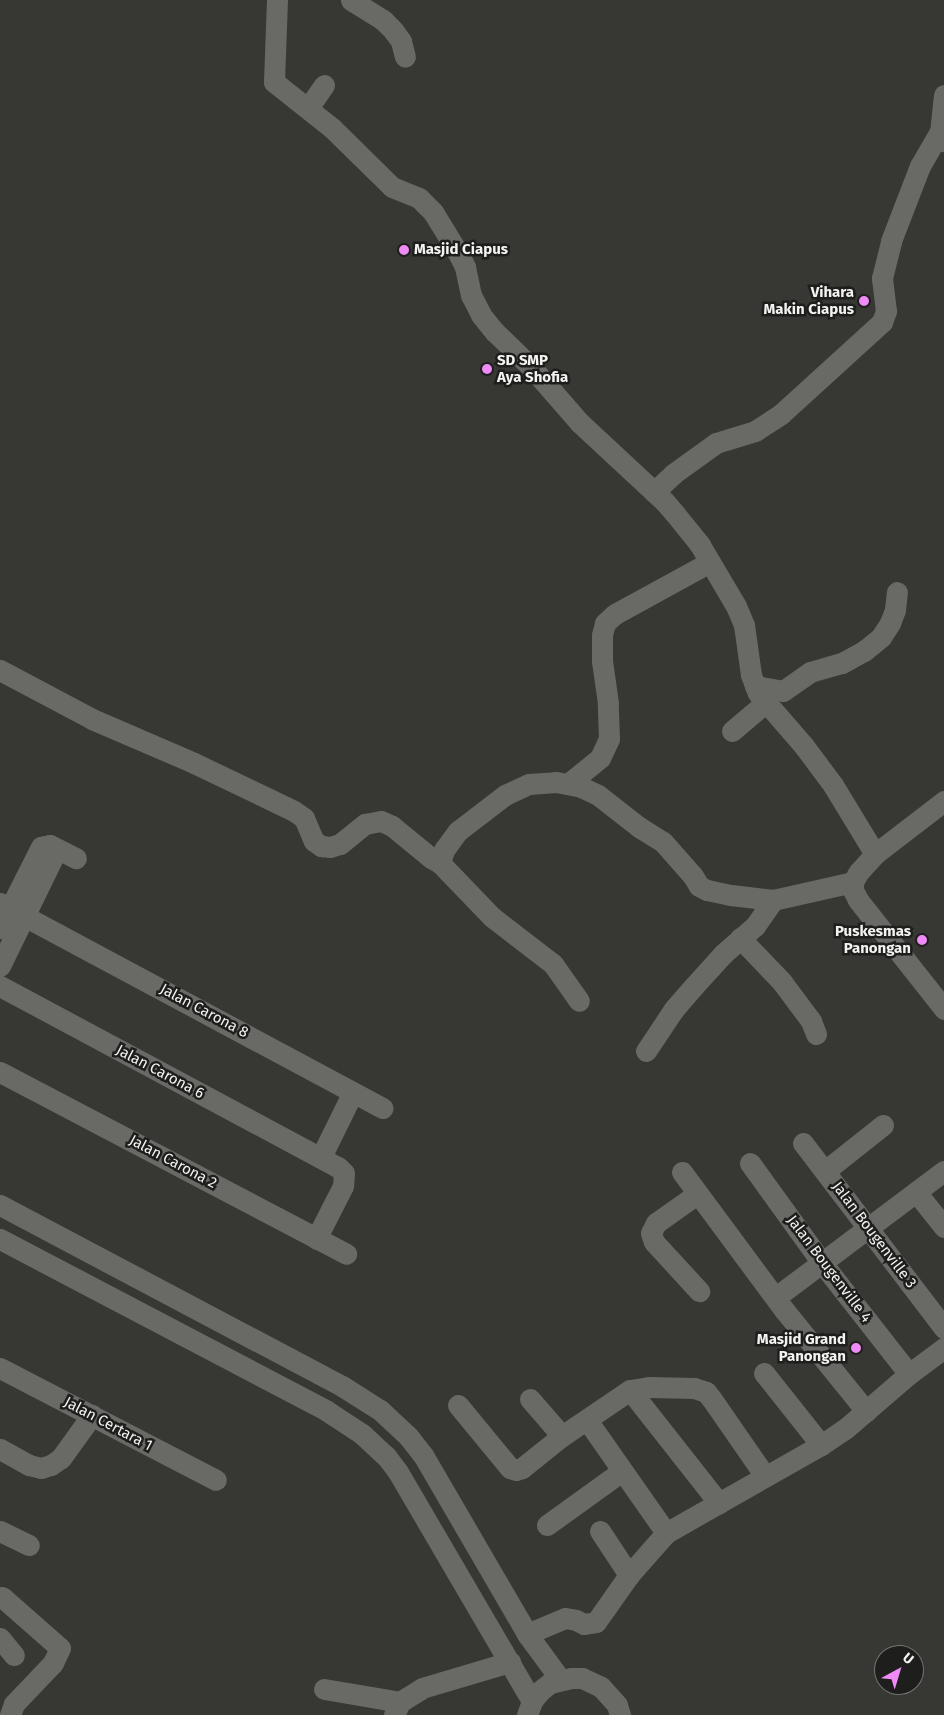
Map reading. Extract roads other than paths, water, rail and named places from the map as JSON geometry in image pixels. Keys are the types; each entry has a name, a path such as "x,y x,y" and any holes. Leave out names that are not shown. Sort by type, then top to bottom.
{"street":[{"path":"277,0 274,82 332,128 392,187 419,198 433,212 465,267 471,295 481,315 495,332 533,369 580,423 676,515 710,562 726,588 744,625 751,675 760,695 804,746 833,785 875,854"},
{"path":"351,0 383,20 393,30 400,41 405,57"},
{"path":"308,108 324,86"},
{"path":"654,492 673,474 716,443 755,431 781,414 882,322 886,311 882,278 891,241 916,174 942,136 944,95"},
{"path":"568,784 600,758 609,739 608,703 602,660 602,635 605,623 615,614 710,562"},
{"path":"732,731 760,695 783,691 810,672 842,663 864,651 881,637 890,623 895,610 897,592"},
{"path":"0,670 92,720 194,763 294,811 307,822 312,838 317,844 326,847 336,846 345,842 365,824 381,821 392,826 431,858 440,862 492,917 553,964 579,1000"},
{"path":"440,862 449,841 458,831 516,788 541,782 568,784 581,787 598,795 639,827 663,842 693,876 699,886 726,894 773,900 853,882"},
{"path":"944,801 875,854 858,872 853,882 853,890 858,900 944,1010"},
{"path":"0,928 12,909 41,847 50,845 67,853"},
{"path":"646,1051 674,1009 717,960 755,926 773,900"},
{"path":"0,966 12,909"},
{"name":"Jalan Carona 8","path":"12,909 383,1108"},
{"path":"740,938 782,982 811,1021 816,1034"},
{"name":"Jalan Carona 6","path":"0,986 338,1166 344,1173 343,1186 316,1239"},
{"name":"Jalan Carona 2","path":"0,1072 346,1254"},
{"path":"321,1157 353,1092"},
{"path":"825,1171 883,1125"},
{"name":"Jalan Bougenville 3","path":"803,1143 944,1328"},
{"name":"Jalan Bougenville 4","path":"750,1163 822,1263 909,1374"},
{"path":"776,1297 868,1226 944,1171"},
{"path":"682,1172 776,1297 866,1411"},
{"path":"916,1192 944,1227"},
{"path":"697,1194 656,1223 651,1233 654,1242 699,1291"},
{"path":"0,1206 342,1386 380,1410 408,1436 423,1456 527,1634 560,1679"},
{"path":"0,1239 327,1412 362,1434 386,1456 398,1472 510,1662 529,1708"},
{"path":"527,1634 557,1620 570,1618 588,1624 596,1622 629,1575 666,1533 821,1445 944,1348"},
{"name":"Jalan Certara 1","path":"0,1368 216,1480"},
{"path":"764,1373 821,1445"},
{"path":"458,1405 510,1468 522,1468 562,1436 630,1390 649,1387 685,1387 706,1392 765,1476"},
{"path":"630,1390 719,1503"},
{"path":"530,1400 562,1436"},
{"path":"0,1450 29,1465 41,1468 52,1465 61,1458 92,1415"},
{"path":"586,1420 666,1533"},
{"path":"548,1525 622,1471"},
{"path":"0,1531 29,1545"},
{"path":"600,1531 629,1575"},
{"path":"2,1598 60,1648 53,1663 14,1704 10,1715"},
{"path":"0,1638 14,1655"},
{"path":"324,1689 397,1708 422,1688 510,1662"},
{"path":"529,1708 540,1691 560,1679 582,1678 601,1686 617,1705 620,1715"}],"place":[{"name":"Masjid Ciapus","path":"404,250"},
{"name":"Vihara Makin Ciapus","path":"864,301"},
{"name":"SD SMP Aya Shofia","path":"487,369"},
{"name":"Puskesmas Panongan","path":"922,940"},
{"name":"Masjid Grand Panongan","path":"856,1348"}]}
